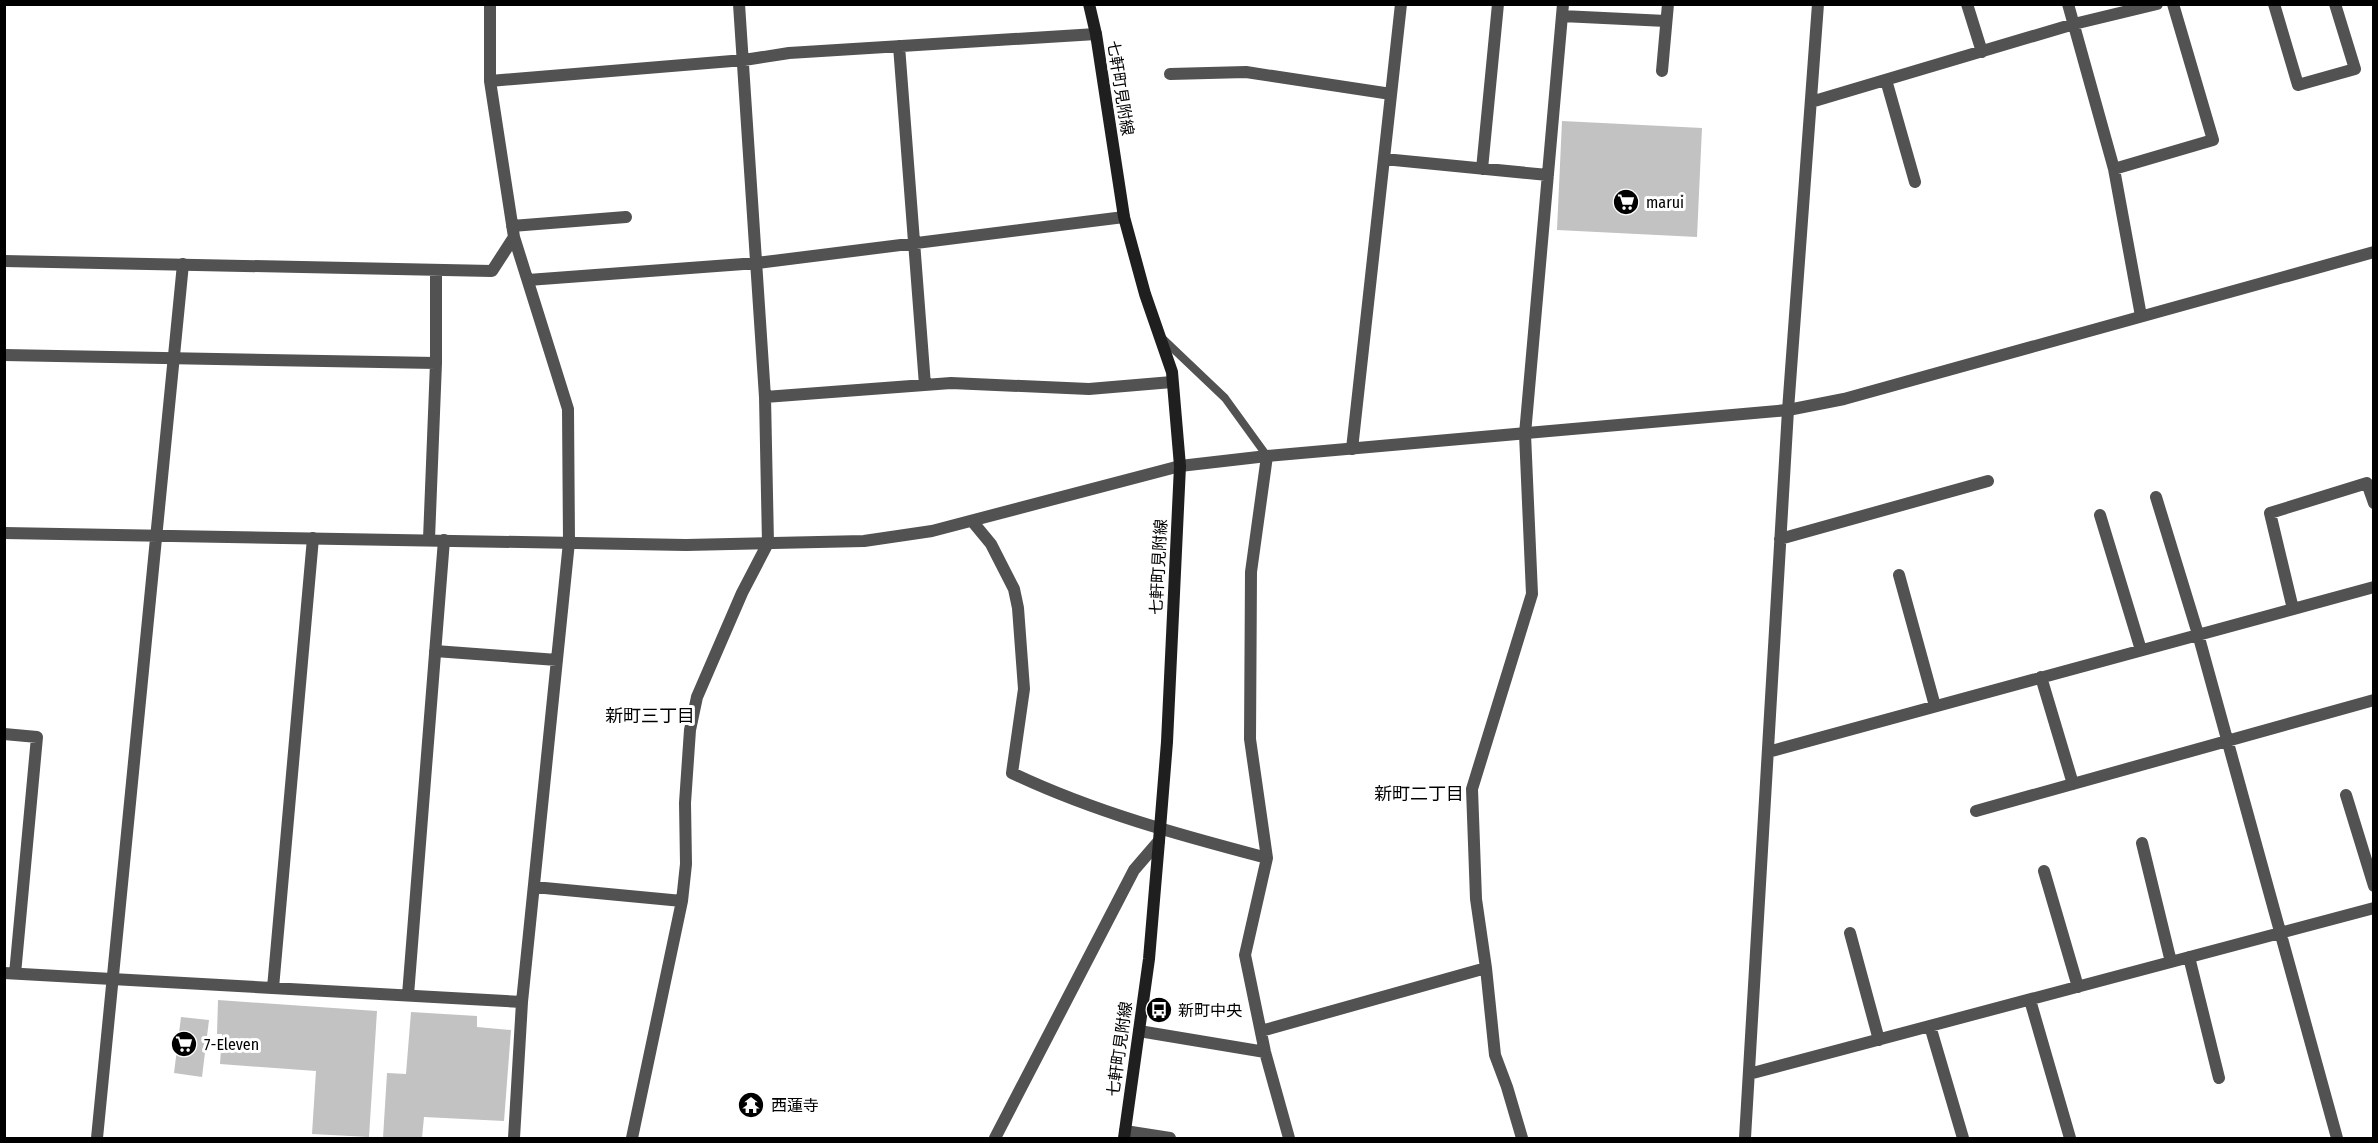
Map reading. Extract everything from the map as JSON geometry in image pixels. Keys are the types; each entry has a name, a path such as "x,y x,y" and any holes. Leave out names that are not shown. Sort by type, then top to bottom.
{"main road":[{"name":"七軒町見附線","path":"1089,4 1096,34 1124,217 1145,294 1172,372 1180,466 1167,742 1149,959 1124,1135"}],"street":[{"path":"490,4 490,81 513,231 568,409 569,542 522,1002 514,1138"},
{"path":"632,1138 682,901 686,864 685,802 690,730 697,697 742,593 768,543 765,397 740,4"},
{"path":"1352,449 1401,4"},
{"path":"1482,169 1498,4"},
{"path":"1662,70 1668,4"},
{"path":"1745,1138 1788,410 1818,4"},
{"path":"1967,4 1982,52"},
{"path":"2068,4 2114,169 2141,316"},
{"path":"1811,102 2074,24 2157,4"},
{"path":"2114,169 2213,140 2173,4"},
{"path":"2274,4 2298,85 2355,69 2335,4"},
{"path":"1522,1138 1508,1087 1495,1055 1476,899 1472,789 1532,594 1525,434 1562,10 1666,21"},
{"path":"490,81 744,60 789,53 1096,34"},
{"path":"899,46 925,385"},
{"path":"1170,74 1246,72 1391,94"},
{"path":"1886,80 1915,182"},
{"path":"1384,159 1548,175"},
{"path":"513,231 626,217"},
{"path":"528,280 757,263 1124,217"},
{"path":"4,261 492,271 513,231"},
{"path":"4,533 686,545 864,541 932,531 1180,466 1267,456 1788,410 1844,399 2373,252"},
{"path":"97,1138 183,264"},
{"path":"429,539 436,363 436,271"},
{"path":"4,355 436,363"},
{"path":"765,397 951,383 1089,390 1172,382"},
{"path":"1267,456 1251,572 1250,740 1267,858 1245,955 1265,1052 1288,1138"},
{"path":"1780,539 1988,481"},
{"path":"2293,609 2270,513 2367,483 2373,503"},
{"path":"2156,497 2198,634 2337,1138"},
{"path":"2100,515 2141,650"},
{"path":"972,520 991,544 1014,589 1018,608 1024,689 1012,772 1055,793 1159,835 1267,858"},
{"path":"273,988 313,538"},
{"path":"408,996 444,540"},
{"path":"1899,575 1935,706"},
{"path":"1768,752 2373,587"},
{"path":"435,651 557,660"},
{"path":"2041,677 2073,784"},
{"path":"1976,811 2373,700"},
{"path":"4,734 37,737 10,973 522,1002"},
{"path":"2346,795 2373,885"},
{"path":"995,1138 1134,870 1159,835"},
{"path":"2142,843 2171,962"},
{"path":"2044,871 2078,987"},
{"path":"534,887 682,901"},
{"path":"1749,1074 2373,908"},
{"path":"1850,933 1879,1040"},
{"path":"2189,957 2219,1078"},
{"path":"1261,1031 1486,968"},
{"path":"2030,1000 2070,1138"},
{"path":"1930,1026 1963,1138"},
{"path":"1139,1031 1265,1052"},
{"path":"1124,1135 1170,1138"}],"lane":[{"path":"1160,336 1225,398 1267,456"}],"building":[{"path":"1562,121 1702,128 1697,237 1557,230"},
{"path":"218,1000 377,1011 369,1137 312,1134 316,1071 220,1064 222,1034 217,1034"},
{"path":"411,1012 477,1016 477,1027 511,1030 504,1121 424,1117 422,1138 383,1138 387,1073 406,1074"},
{"path":"181,1017 209,1020 202,1077 174,1073"}],"place":[{"name":"marui","path":"1626,202"},
{"name":"新町中央","path":"1159,1010"},
{"name":"7-Eleven","path":"184,1044"},
{"name":"西蓮寺","path":"751,1105"}],"district":[{"name":"新町三丁目","path":"650,716"},
{"name":"新町二丁目","path":"1419,794"}]}
